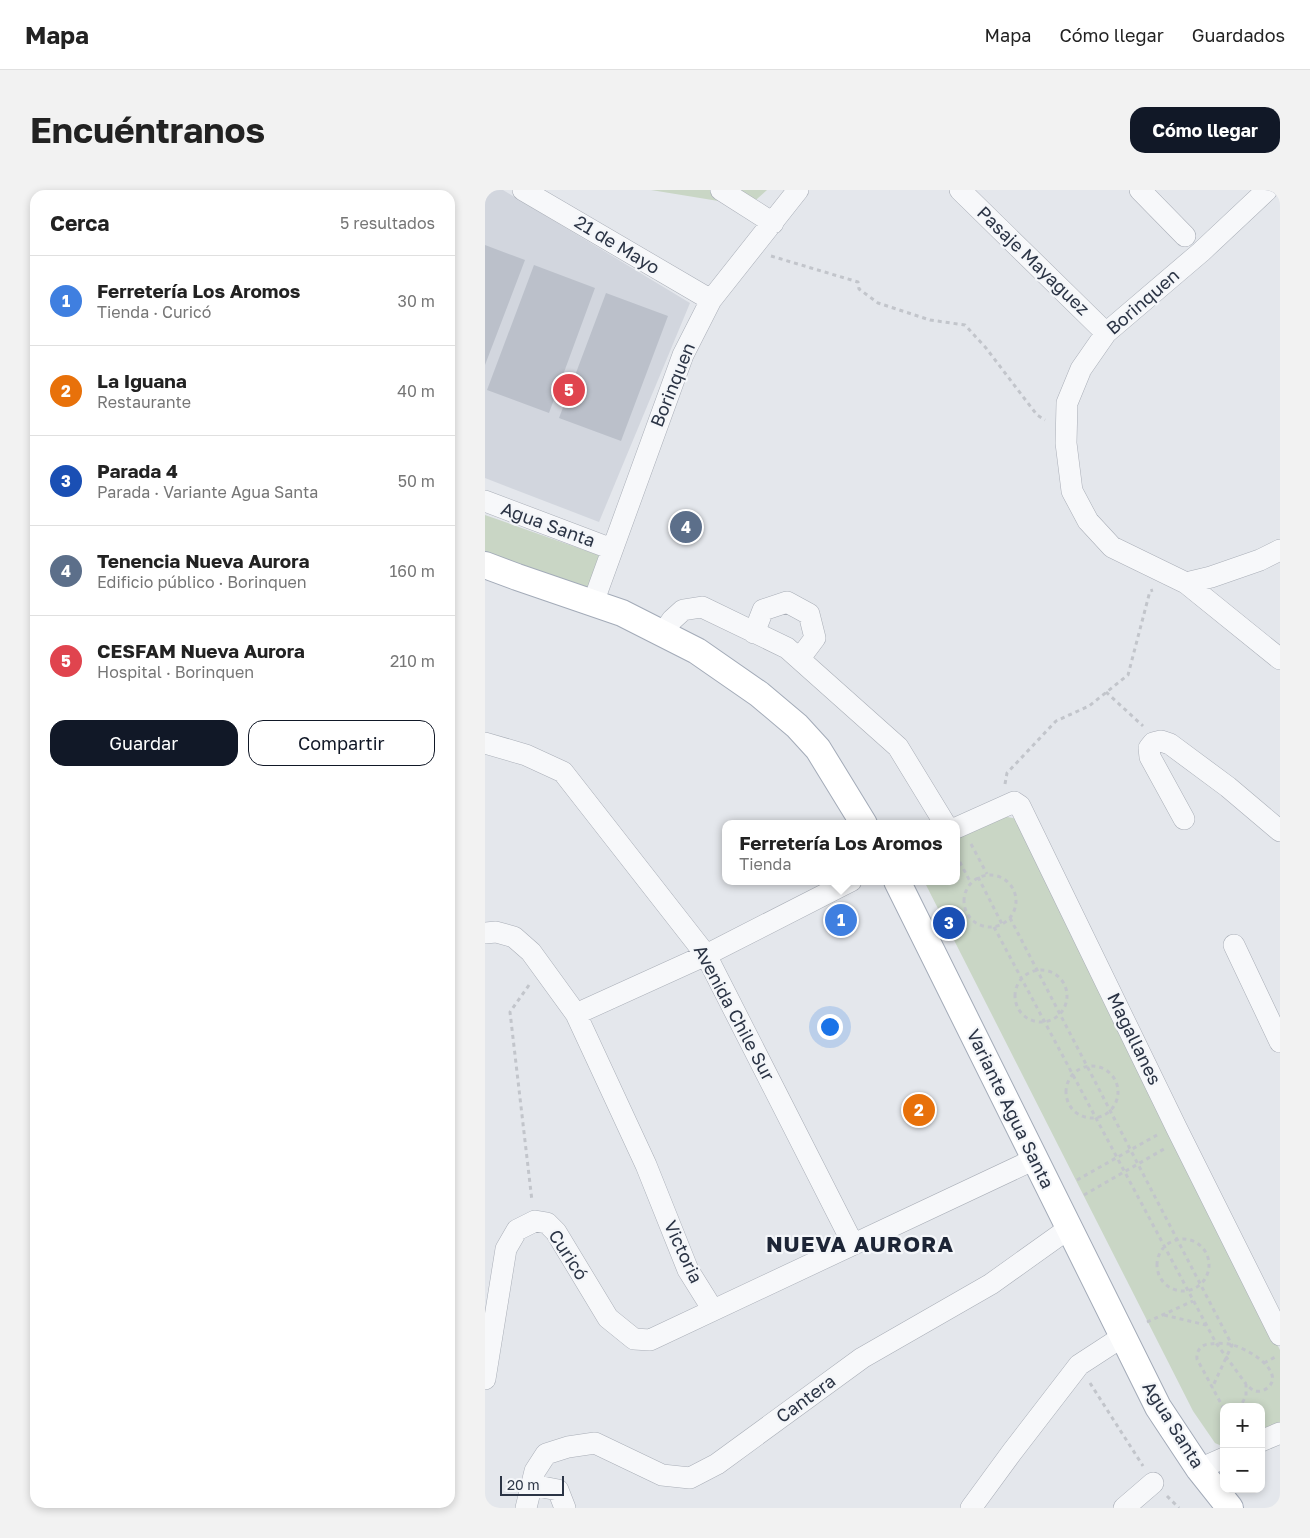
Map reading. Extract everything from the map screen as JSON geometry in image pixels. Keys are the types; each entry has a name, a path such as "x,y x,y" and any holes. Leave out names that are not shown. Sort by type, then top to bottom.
{"main road":[{"path":"485,565 622,613 704,656 759,694 797,726 818,749 862,820"},
{"name":"Variante Agua Santa","path":"899,885 1122,1337"},
{"name":"Agua Santa","path":"1122,1337 1157,1407 1199,1469 1230,1508"}],"street":[{"name":"21 de Mayo","path":"523,190 711,300"},
{"path":"721,190 773,222"},
{"name":"Borinquen","path":"593,603 683,355 711,300 798,190"},
{"name":"Pasaje Mayaguez","path":"960,190 1106,333"},
{"path":"1140,190 1185,236"},
{"name":"Borinquen","path":"1267,190 1201,252 1106,333 1081,369 1067,403 1066,443 1072,491 1088,521 1112,547 1186,583 1280,659"},
{"name":"Agua Santa","path":"485,501 612,548"},
{"path":"1186,583 1211,577 1260,560 1280,550"},
{"path":"753,633 763,610 787,602 809,614 815,638 800,658"},
{"path":"663,633 672,620 683,610 702,607 787,648 898,747 950,820"},
{"path":"1184,819 1150,757 1149,748 1153,742 1161,741 1170,744 1228,787 1280,831"},
{"name":"Avenida Chile Sur","path":"485,743 526,755 563,772 707,955 853,1244"},
{"name":"Magallanes","path":"1001,806 1013,802 1020,806 1280,1335"},
{"path":"960,823 1001,806"},
{"path":"576,1014 707,955 843,885"},
{"name":"Victoria","path":"485,933 496,932 514,937 531,952 576,1014 646,1165 688,1270 713,1310"},
{"path":"1234,945 1280,1042"},
{"path":"713,1310 1035,1159"},
{"name":"Curicó","path":"485,1379 506,1249 517,1230 535,1221 547,1223 556,1232 608,1318 634,1339 650,1340 713,1310"},
{"name":"Cantera","path":"533,1478 546,1454 568,1447 595,1443 662,1475 689,1478 717,1464 862,1358 991,1284 1068,1229"},
{"path":"971,1508 1079,1365 1122,1337"},
{"path":"1265,1439 1280,1433"},
{"path":"1199,1469 1220,1460"},
{"path":"526,1508 533,1478 558,1490 565,1508"},
{"path":"1123,1508 1153,1483"}],"path":[{"path":"751,250 858,282 859,289 877,304 930,320 965,325 987,348 1037,415 1048,422 1067,424"},
{"path":"1001,806 1007,773 1056,721 1089,706 1128,675 1150,591 1186,583"},
{"path":"1106,692 1161,741"},
{"path":"960,835 987,874"},
{"path":"960,862 971,883"},
{"path":"987,874 1003,877 1014,889 1016,896 1014,912 1010,918 994,927 986,927 972,920 964,906 966,890 971,883 977,877 987,874"},
{"path":"977,877 1002,924"},
{"path":"1010,918 1232,1345"},
{"path":"994,927 1216,1343 1246,1384 1253,1390 1262,1391 1270,1385 1272,1376 1264,1363 1246,1351 1232,1345 1216,1343 1207,1344 1200,1348 1196,1355 1221,1403"},
{"path":"535,1221 510,1012 542,966"},
{"path":"1037,970 1053,972 1060,977 1068,992 1068,1000 1060,1015 1053,1020 1045,1022 1029,1020 1018,1009 1015,1001 1017,986 1026,975 1037,970"},
{"path":"1087,1066 1104,1068 1111,1073 1119,1088 1119,1097 1116,1105 1104,1116 1088,1118 1080,1115 1069,1105 1066,1097 1068,1081 1073,1074 1087,1066"},
{"path":"1077,1180 1131,1150 1179,1132"},
{"path":"1084,1195 1138,1164 1179,1132"},
{"path":"1186,1238 1195,1241 1207,1253 1209,1261 1206,1277 1201,1284 1188,1291 1173,1289 1166,1285 1158,1274 1157,1259 1164,1246 1170,1241 1177,1239 1186,1238"},
{"path":"1147,1322 1193,1301"},
{"path":"1163,1315 1206,1325"},
{"path":"1212,1388 1232,1345"},
{"path":"1264,1363 1280,1355"},
{"path":"1079,1365 1153,1483"},
{"path":"1242,1403 1246,1396 1246,1384"}],"shaded area":[{"path":"485,190 503,190 690,303 599,522 485,478"}],"green space":[{"path":"651,190 767,190 749,206"},
{"path":"485,515 601,556 587,594 485,556"},
{"path":"1002,816 1018,819 1280,1350 1280,1425 1265,1431 1265,1403 1220,1403 1220,1445 1215,1443 1193,1411 926,885 960,885 960,837"}],"building":[{"path":"485,245 525,260 485,365"},
{"path":"534,265 595,288 549,413 487,390"},
{"path":"606,293 668,316 621,441 559,418"}],"place":[{"name":"CESFAM Nueva Aurora","path":"569,390"},
{"name":"Tenencia Nueva Aurora","path":"686,527"},
{"name":"Ferretería Los Aromos","path":"841,920"},
{"name":"Parada 4","path":"949,923"},
{"name":"La Iguana","path":"919,1110"}],"district":[{"name":"NUEVA AURORA","path":"860,1244"}]}
